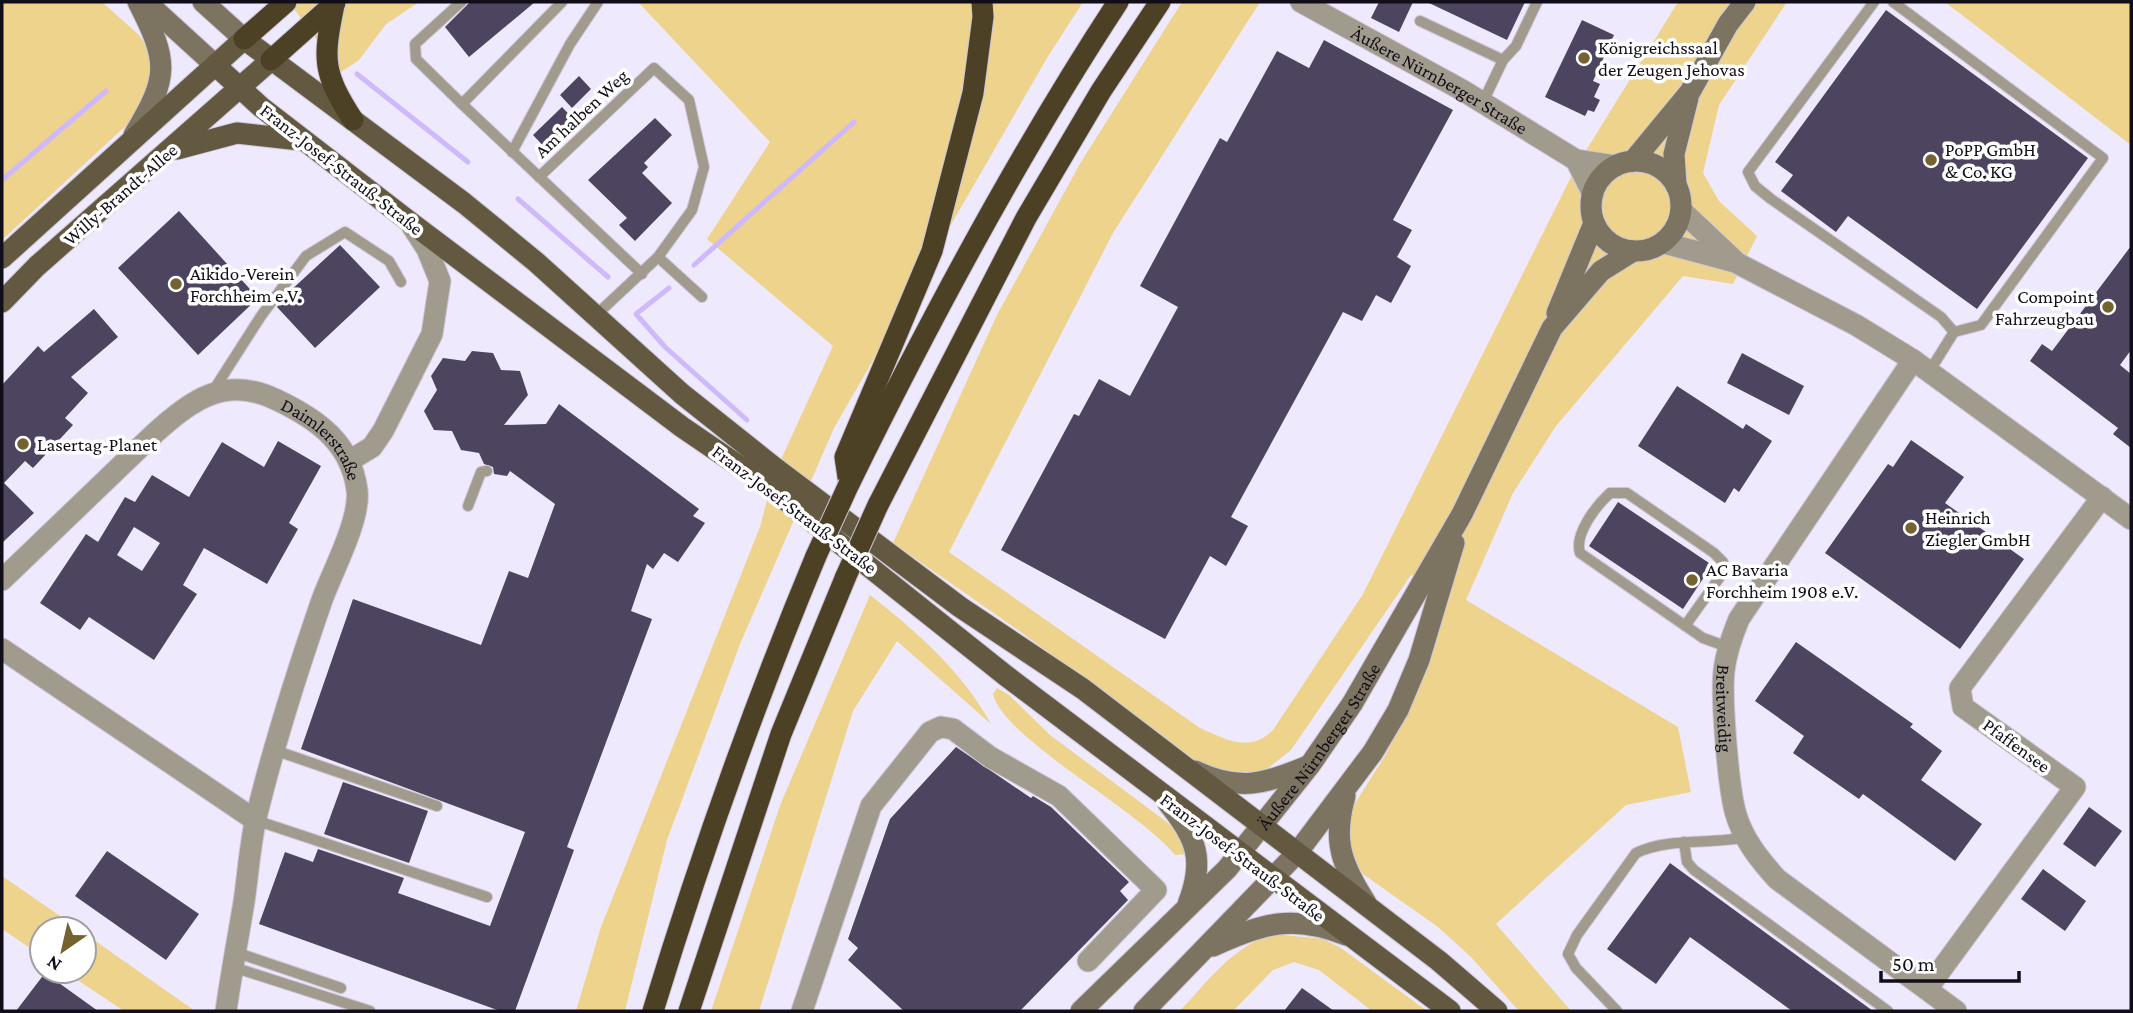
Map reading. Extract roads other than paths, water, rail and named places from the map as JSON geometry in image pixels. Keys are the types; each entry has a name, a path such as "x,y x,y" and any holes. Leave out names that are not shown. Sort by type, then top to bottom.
{"highway":[{"path":"244,39 286,2"},
{"path":"849,484 845,457 932,251 973,93 983,17 982,2"},
{"path":"653,1011 687,902 747,729 849,484 979,232 1079,62 1118,2"},
{"path":"689,1011 781,734 878,505 1026,218 1101,91 1160,2"},
{"path":"271,60 335,3"},
{"path":"335,3 327,68 333,90 353,120"}],"main road":[{"path":"134,135 153,103 162,73 158,50 138,2"},
{"name":"Franz-Josef-Strauß-Straße","path":"146,2 240,88 305,141 682,427 764,483 1005,675 1450,1011"},
{"name":"Franz-Josef-Strauß-Straße","path":"203,2 271,60 464,203 536,262 682,394 960,607 1083,689 1439,961 1497,1011"},
{"path":"1552,328 1594,223 1592,194 1601,177 1625,163 1690,92 1728,24 1745,2"},
{"name":"Willy-Brandt-Allee","path":"2,258 134,135 244,39"},
{"name":"Willy-Brandt-Allee","path":"2,302 271,60"},
{"path":"1594,223 1609,243 1633,251 1649,250 1664,243 1676,229 1682,211 1676,185 1674,154 1690,92"},
{"path":"166,153 200,141 237,133 305,141"},
{"path":"1625,163 1658,167 1676,185"},
{"name":"Äußere Nürnberger Straße","path":"1081,1011 1184,913 1239,854 1310,765 1352,704 1462,514 1552,328 1601,271 1633,251"},
{"path":"538,317 560,325 577,327 594,317"},
{"name":"Äußere Nürnberger Straße","path":"1144,1011 1208,948 1248,900 1297,853 1347,788 1398,710 1435,612 1462,514"},
{"path":"1183,766 1224,782 1252,785 1310,765"},
{"path":"1347,788 1338,819 1341,858 1370,908"},
{"path":"1161,795 1186,825 1196,847 1195,886 1184,913"},
{"path":"1208,948 1243,932 1281,922 1308,923 1350,937"}],"street":[{"name":"Äußere Nürnberger Straße","path":"1301,2 1483,102 1576,160 1625,163"},
{"path":"1576,160 1592,194"},
{"path":"1682,211 1735,262"},
{"path":"349,461 372,447 432,334 440,281 428,249 410,222"},
{"path":"1664,243 1735,262 1856,325 1921,366 2131,519"},
{"name":"Breitweidig","path":"1921,366 1739,619 1728,647 1723,673 1735,811 1758,858 1777,879 1956,1011"},
{"name":"Daimlerstraße","path":"213,391 244,390 267,395 296,409 338,441 349,461 358,492 351,525 323,599 274,750 255,821 226,1011"},
{"path":"2,580 163,425 179,411 213,391"},
{"name":"Pfaffensee","path":"1927,989 2075,787 1963,707 1960,688 2102,497"},
{"path":"2,649 255,821"},
{"path":"802,1011 871,806 930,732 941,727 954,729 990,757 1059,796 1156,890 1088,961"}],"lane":[{"name":"Am halben Weg","path":"461,2 415,44 416,59 642,274"},
{"path":"463,104 562,2"},
{"path":"512,152 570,44 598,2"},
{"path":"1483,102 1503,60 1516,46 1536,2"},
{"path":"1874,2 1748,172 1755,186 1771,199 1941,317 1954,332"},
{"path":"1893,2 2103,158 1981,325 1954,332 1921,366"},
{"path":"1420,21 1503,60"},
{"name":"Am halben Weg","path":"539,177 654,68 689,100 704,167 692,210 658,257 594,317"},
{"path":"213,391 261,316 306,256 345,232 389,261 401,282"},
{"path":"658,257 702,297"},
{"path":"468,506 481,472 487,471"},
{"path":"1685,626 1722,574 1723,562 1714,553 1626,493 1610,493 1581,534 1577,544 1580,553 1685,626 1710,642 1728,647"},
{"path":"274,750 437,806"},
{"path":"255,821 487,897"},
{"path":"1617,1011 1576,968 1569,954 1577,935 1636,853 1684,842 1726,841 1746,837"},
{"path":"1684,842 1687,862 1694,870 1888,1011"},
{"path":"234,959 341,988"},
{"path":"234,959 370,1011"}],"waterway":[{"path":"357,74 468,162"},
{"path":"2,180 106,91"},
{"path":"694,265 854,122"},
{"path":"518,199 608,277"},
{"path":"669,288 636,314 665,347 747,420"}],"place":[{"name":"Königreichssaal der Zeugen Jehovas","path":"1584,58"},
{"name":"PoPP GmbH & Co. KG","path":"1931,160"},
{"name":"Aikido-Verein Forchheim e.V.","path":"176,284"},
{"name":"Compoint Fahrzeugbau","path":"2108,307"},
{"name":"Lasertag-Planet","path":"23,444"},
{"name":"Heinrich Ziegler GmbH","path":"1911,528"},
{"name":"AC Bavaria Forchheim 1908 e.V.","path":"1692,580"}]}
